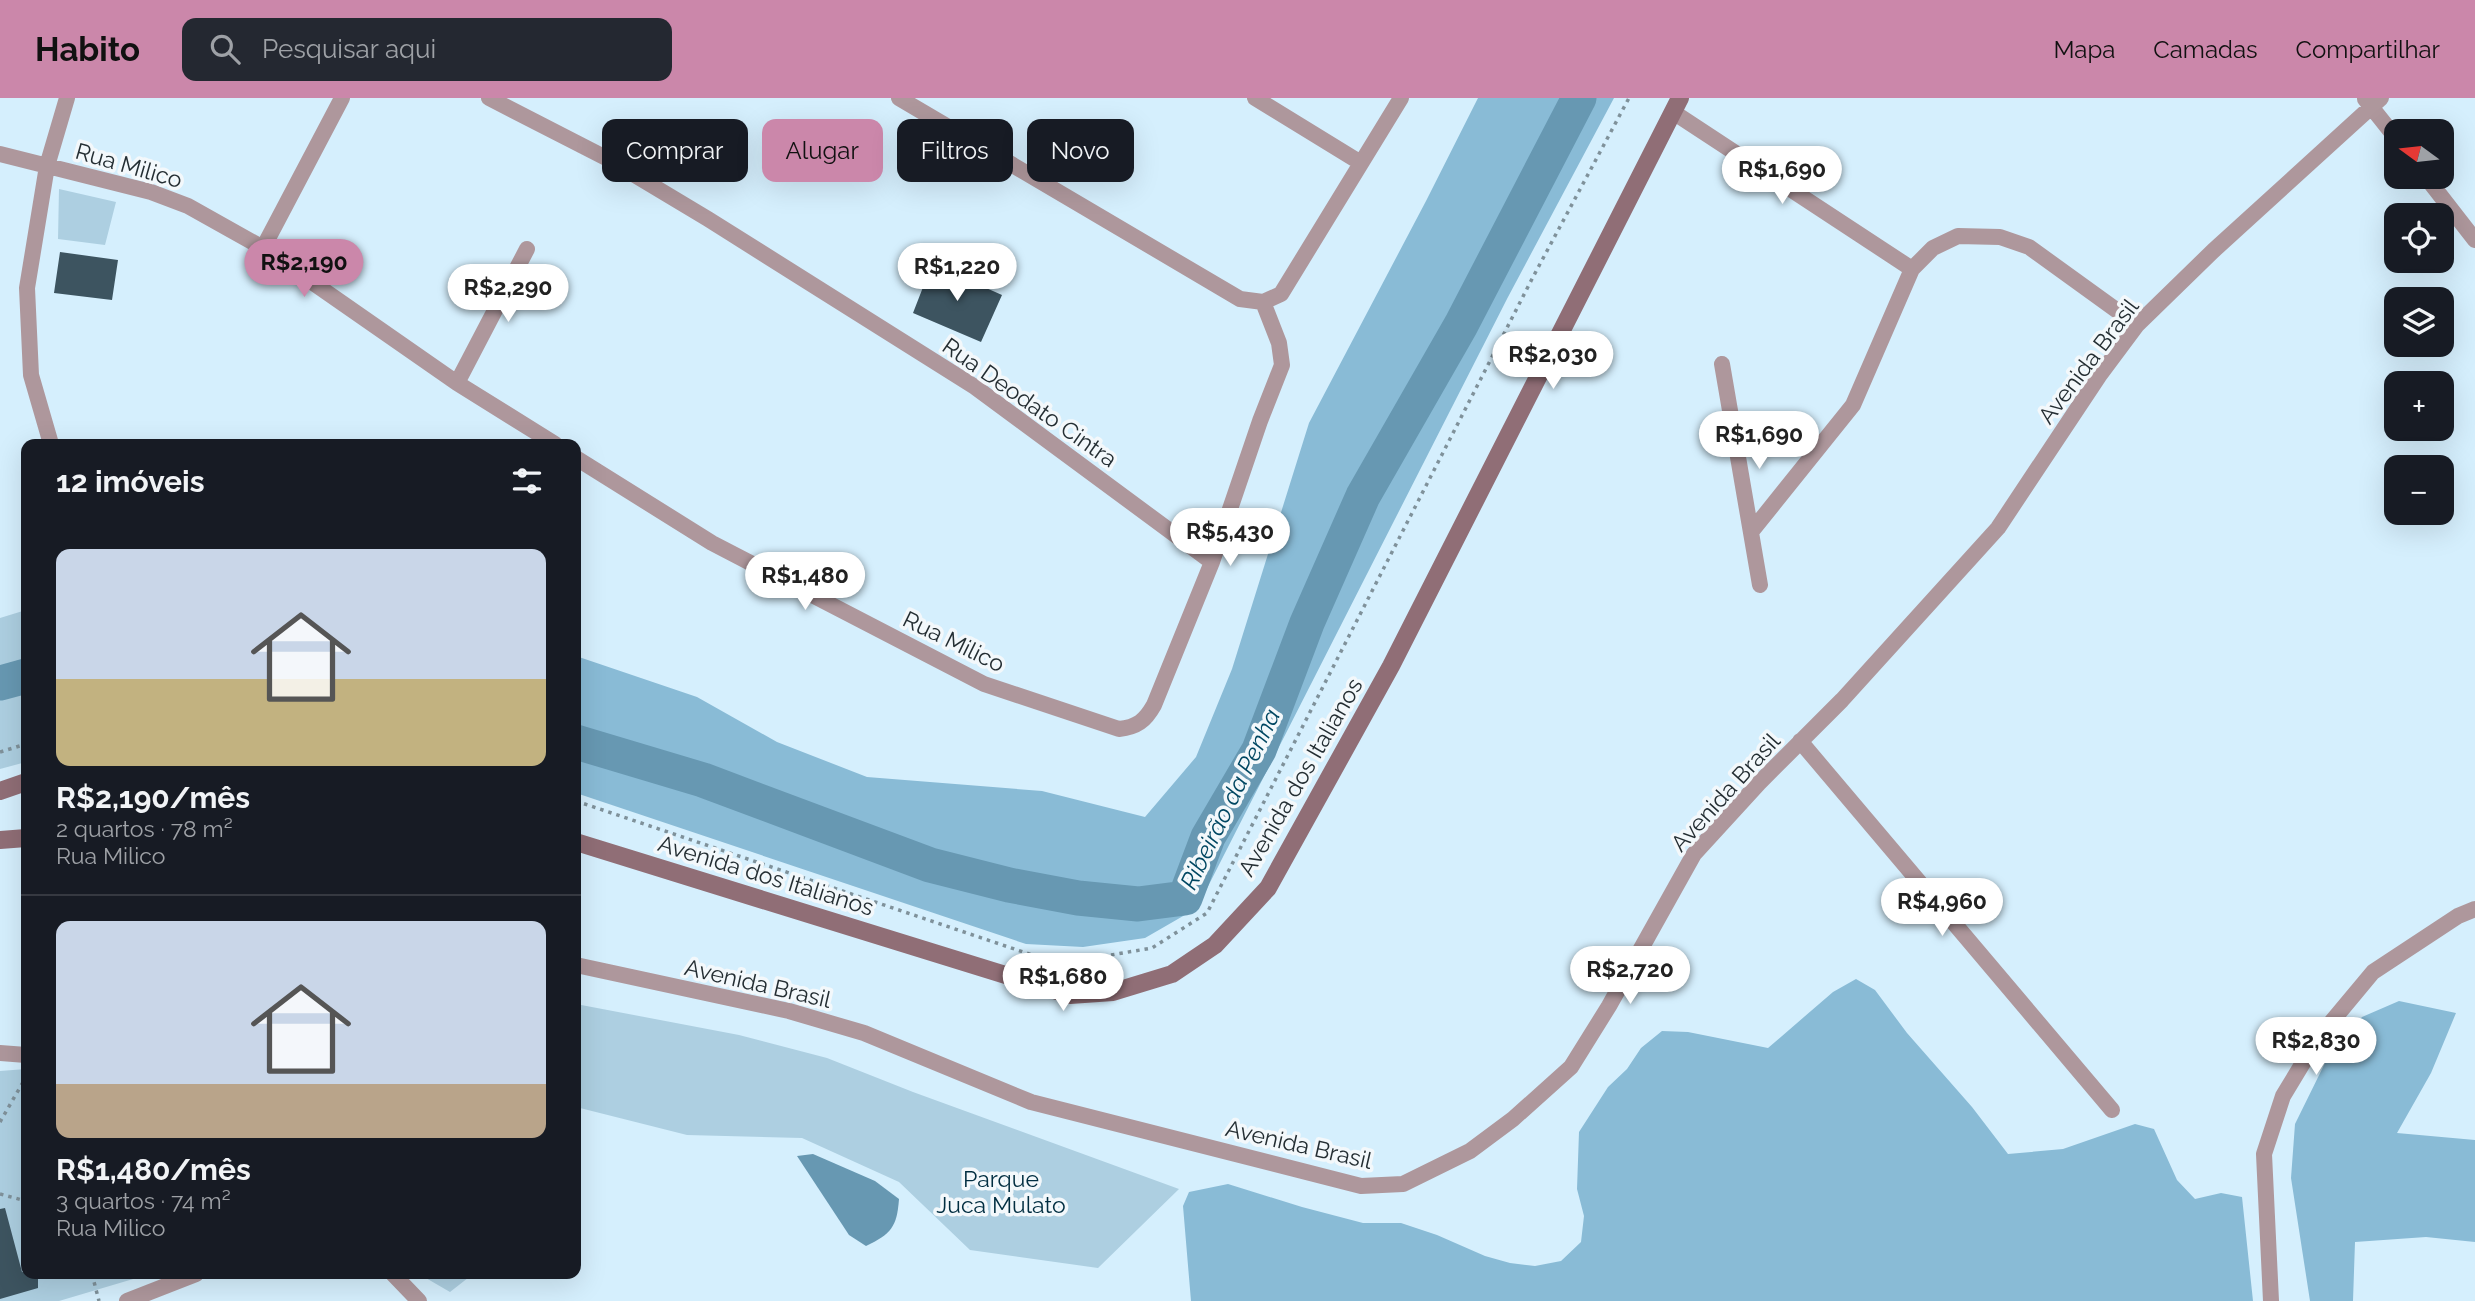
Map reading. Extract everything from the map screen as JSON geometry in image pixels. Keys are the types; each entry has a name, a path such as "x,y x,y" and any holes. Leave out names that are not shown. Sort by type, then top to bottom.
{"main road":[{"name":"Avenida dos Italianos","path":"581,844 1070,995 1113,992 1172,974 1215,945 1268,888 1391,666 1676,105"},
{"path":"0,790 21,784"},
{"path":"0,840 21,838"}],"street":[{"path":"50,439 31,376 27,288 47,166 67,98"},
{"path":"263,248 342,98"},
{"name":"Rua Deodato Cintra","path":"489,98 608,159 975,387 1212,562"},
{"path":"899,98 1240,299 1263,302 1281,294 1401,98"},
{"path":"1255,98 1361,163"},
{"path":"2372,101 2384,120"},
{"name":"Avenida Brasil","path":"581,966 802,1014 864,1033 1031,1102 1362,1186 1403,1184 1470,1151 1513,1119 1571,1067 1609,1006 1695,854 1842,700 1998,528 2099,376 2137,325 2372,101"},
{"path":"1676,105 1912,269"},
{"name":"Rua Milico","path":"0,154 151,192 188,206 263,248 457,383 547,439"},
{"path":"2435,189 2475,240"},
{"path":"1751,532 1853,405 1912,269 1933,248 1958,236 2000,237 2029,247 2137,325"},
{"path":"457,383 527,249"},
{"name":"Rua Milico","path":"581,461 712,543 984,684 1061,712 1119,729 1133,727 1146,719 1154,705 1212,562 1282,365 1279,343 1263,302"},
{"path":"1722,364 1760,585"},
{"path":"1800,741 2112,1110"},
{"path":"2271,1301 2264,1154 2283,1096 2318,1038 2373,972 2458,916 2475,909"},
{"path":"0,1054 21,1055"},
{"path":"127,1301 183,1279"},
{"path":"398,1279 419,1301"}],"path":[{"path":"581,803 1038,957 1087,959 1152,948 1207,913 1533,276 1629,98"},
{"path":"0,752 21,746"},
{"path":"0,1122 21,1086"},
{"path":"0,1194 21,1200"},
{"path":"93,1279 99,1301"}],"green space":[{"path":"59,189 116,202 105,245 58,239"},
{"path":"21,612 21,763 0,769 0,618"},
{"name":"Parque Juca Mulato","path":"581,1005 739,1035 827,1058 1179,1189 1098,1268 970,1250 899,1182 802,1138 687,1135 581,1108"},
{"path":"21,1069 21,1279 133,1279 59,1301 0,1301 0,1071"},
{"path":"428,1279 467,1279 450,1292"}],"shaded area":[{"path":"1478,98 1614,98 1508,297 1197,908 1145,938 1083,947 1026,944 581,795 581,658 697,697 777,742 867,777 1042,791 1145,817 1196,757 1232,669 1309,423"},
{"path":"1856,979 1875,990 1907,1033 1972,1107 2008,1154 2063,1149 2135,1124 2154,1129 2177,1180 2195,1199 2221,1193 2242,1197 2253,1301 1191,1301 1183,1206 1189,1192 1228,1184 1363,1223 1401,1223 1510,1263 1535,1266 1561,1261 1581,1242 1584,1216 1577,1189 1579,1132 1608,1087 1627,1069 1641,1048 1662,1031 1688,1032 1768,1048 1833,992"},
{"path":"2399,1001 2456,1013 2431,1073 2397,1133 2475,1140 2475,1242 2426,1237 2355,1242 2353,1301 2310,1301 2291,1178 2295,1124 2327,1059 2362,1017"},
{"path":"813,1154 875,1181 899,1199 897,1216 887,1233 866,1246 849,1235 797,1156"}],"building":[{"path":"60,252 118,260 112,300 54,293"},
{"path":"932,264 1002,295 981,342 913,313"},
{"path":"5,1208 21,1268 21,1279 38,1279 38,1288 0,1299 0,1209"}],"waterway":[{"name":"Ribeirão da Penha","path":"581,743 703,780 930,865 1009,885 1078,898 1138,904 1185,898 1208,837 1259,750 1307,623 1363,496 1461,325 1579,98"},
{"name":"Ribeirão da Penha","path":"0,683 21,677"}]}
